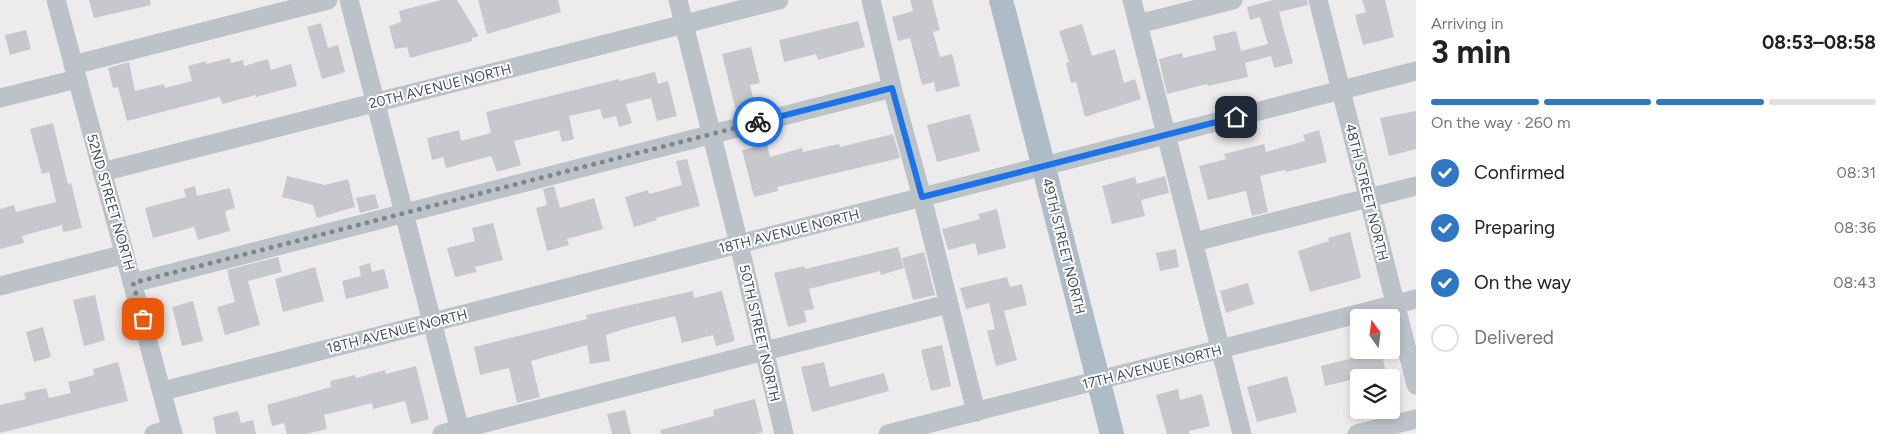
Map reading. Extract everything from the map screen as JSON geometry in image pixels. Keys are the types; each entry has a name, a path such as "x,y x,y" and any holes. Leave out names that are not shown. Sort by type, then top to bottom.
{"main road":[{"name":"49TH STREET NORTH","path":"1001,0 1112,434"}],"street":[{"name":"52ND STREET NORTH","path":"56,0 173,432"},
{"path":"0,98 75,72 328,0"},
{"path":"349,0 433,322 454,432 948,304"},
{"name":"50TH STREET NORTH","path":"678,0 784,434"},
{"name":"20TH AVENUE NORTH","path":"102,172 779,0"},
{"path":"871,0 976,412"},
{"path":"1132,0 1242,434"},
{"path":"1138,24 1233,0"},
{"name":"48TH STREET NORTH","path":"1318,0 1416,385"},
{"name":"18TH AVENUE NORTH","path":"163,391 1416,71"},
{"path":"133,283 892,88"},
{"path":"1194,242 1416,186"},
{"path":"0,286 126,254"},
{"name":"17TH AVENUE NORTH","path":"888,434 1416,299"},
{"path":"1356,434 1416,419"},
{"path":"154,434 173,432"}],"building":[{"path":"89,0 150,0 151,5 94,18"},
{"path":"441,0 457,0 479,36 472,38 472,41 410,58 407,47 395,49 389,26 401,22 399,11"},
{"path":"478,0 558,0 561,12 487,34"},
{"path":"910,0 932,0 940,30 933,32 940,57 952,54 960,86 936,92 934,82 922,85 910,38 898,41 892,17 913,11"},
{"path":"1274,0 1307,0 1308,5 1279,12 1293,63 1274,68 1271,56 1245,63 1248,77 1208,86 1207,84 1167,94 1159,59 1182,53 1183,58 1216,50 1213,36 1236,31 1241,51 1268,44 1260,17 1250,20 1247,7"},
{"path":"1362,0 1385,0 1394,37 1363,45 1355,15 1366,12"},
{"path":"858,21 865,47 818,60 816,54 784,62 779,40"},
{"path":"321,23 328,48 338,45 345,72 322,79 307,27"},
{"path":"1082,24 1092,56 1115,49 1124,83 1135,79 1141,99 1085,117 1076,82 1071,83 1066,63 1069,62 1059,31"},
{"path":"26,30 31,49 10,55 5,35"},
{"path":"751,47 760,83 750,85 756,110 737,115 722,54"},
{"path":"230,58 231,63 243,60 244,66 268,59 271,70 291,64 297,86 222,104 220,97 127,121 118,87 113,88 108,68 129,62 135,91 164,84 165,88 192,81 188,66 206,61 206,64"},
{"path":"655,72 658,84 668,81 677,116 657,121 651,98 626,104 632,123 619,127 616,116 603,119 600,109 569,116 574,139 562,142 559,130 514,141 521,165 497,172 491,156 446,168 443,157 432,160 427,138 459,130 461,141 491,133 486,112"},
{"path":"1416,111 1416,149 1389,156 1380,118"},
{"path":"970,114 980,151 937,162 927,125"},
{"path":"53,123 68,184 71,183 82,228 63,232 62,225 22,236 24,243 0,249 0,209 14,205 16,212 56,202 49,172 42,174 30,129"},
{"path":"1319,130 1327,162 1260,176 1268,212 1252,216 1246,191 1208,200 1199,166 1226,159 1224,154 1264,144 1266,152 1305,141 1303,135"},
{"path":"893,134 900,158 777,187 778,191 754,197 742,150 767,144 770,157 802,148 803,152 839,144 840,147"},
{"path":"687,159 700,206 656,218 657,220 634,227 625,197 648,190 649,194 682,185 676,161"},
{"path":"287,176 325,185 348,179 355,207 317,218 313,205 282,197"},
{"path":"1165,176 1169,193 1141,200 1145,216 1112,224 1102,186 1135,177 1137,184"},
{"path":"195,186 197,196 230,188 235,208 225,211 230,231 198,240 194,227 153,238 145,208 186,197 184,189"},
{"path":"554,186 560,208 594,198 603,229 567,239 569,245 547,251 536,208 547,205 543,189"},
{"path":"375,194 379,208 360,213 356,198"},
{"path":"997,209 1006,248 978,255 975,243 948,250 942,229 980,219 978,214"},
{"path":"493,223 503,260 475,267 477,272 455,277 447,248 475,241 472,228"},
{"path":"1350,232 1361,278 1310,292 1298,251 1329,241 1328,238"},
{"path":"898,247 904,268 881,275 880,271 809,289 814,309 804,311 807,322 788,327 774,273 804,266 805,269"},
{"path":"1176,249 1179,267 1160,271 1156,253"},
{"path":"924,252 935,295 913,300 902,258"},
{"path":"278,257 282,272 248,281 260,325 225,335 217,307 235,302 227,270"},
{"path":"370,263 372,272 384,269 389,288 346,299 342,281 361,276 359,266"},
{"path":"315,267 324,301 283,312 275,279"},
{"path":"1007,277 1010,287 1022,284 1027,305 1004,311 1017,360 996,366 987,331 995,329 989,303 966,309 960,288"},
{"path":"1248,283 1254,304 1226,313 1220,291"},
{"path":"693,291 694,298 722,291 735,341 716,346 713,335 682,343 675,316 606,335 610,361 590,364 587,345 531,361 540,397 517,403 509,368 480,375 474,347 587,319 586,315"},
{"path":"95,295 105,340 84,346 73,300"},
{"path":"193,301 203,341 182,346 172,307"},
{"path":"43,327 51,357 34,362 26,332"},
{"path":"942,345 951,386 931,391 921,350"},
{"path":"1350,359 1383,359 1385,369 1350,369 1350,380 1325,386 1321,366"},
{"path":"118,362 128,401 0,433 0,405 26,399 24,393 46,388 49,398 71,393 68,382 94,375 93,369"},
{"path":"824,362 830,387 884,373 889,391 812,412 801,367"},
{"path":"416,366 429,419 411,424 405,401 373,409 372,403 324,415 327,429 306,434 287,434 284,423 272,426 267,405 331,387 330,381 355,375 356,378 385,370 386,374"},
{"path":"1287,376 1297,412 1257,422 1247,387"},
{"path":"1178,389 1180,400 1202,394 1210,426 1189,431 1189,434 1167,434 1156,395"},
{"path":"755,399 763,432 756,434 661,434 660,430 714,416 713,410"},
{"path":"625,410 631,434 612,434 607,414"},
{"path":"238,411 241,423 253,420 256,434 216,434 213,417"}],"way so far":[{"path":"143,319 133,283 758,122"}],"route":[{"path":"758,122 892,88 922,197 1236,117"}]}
